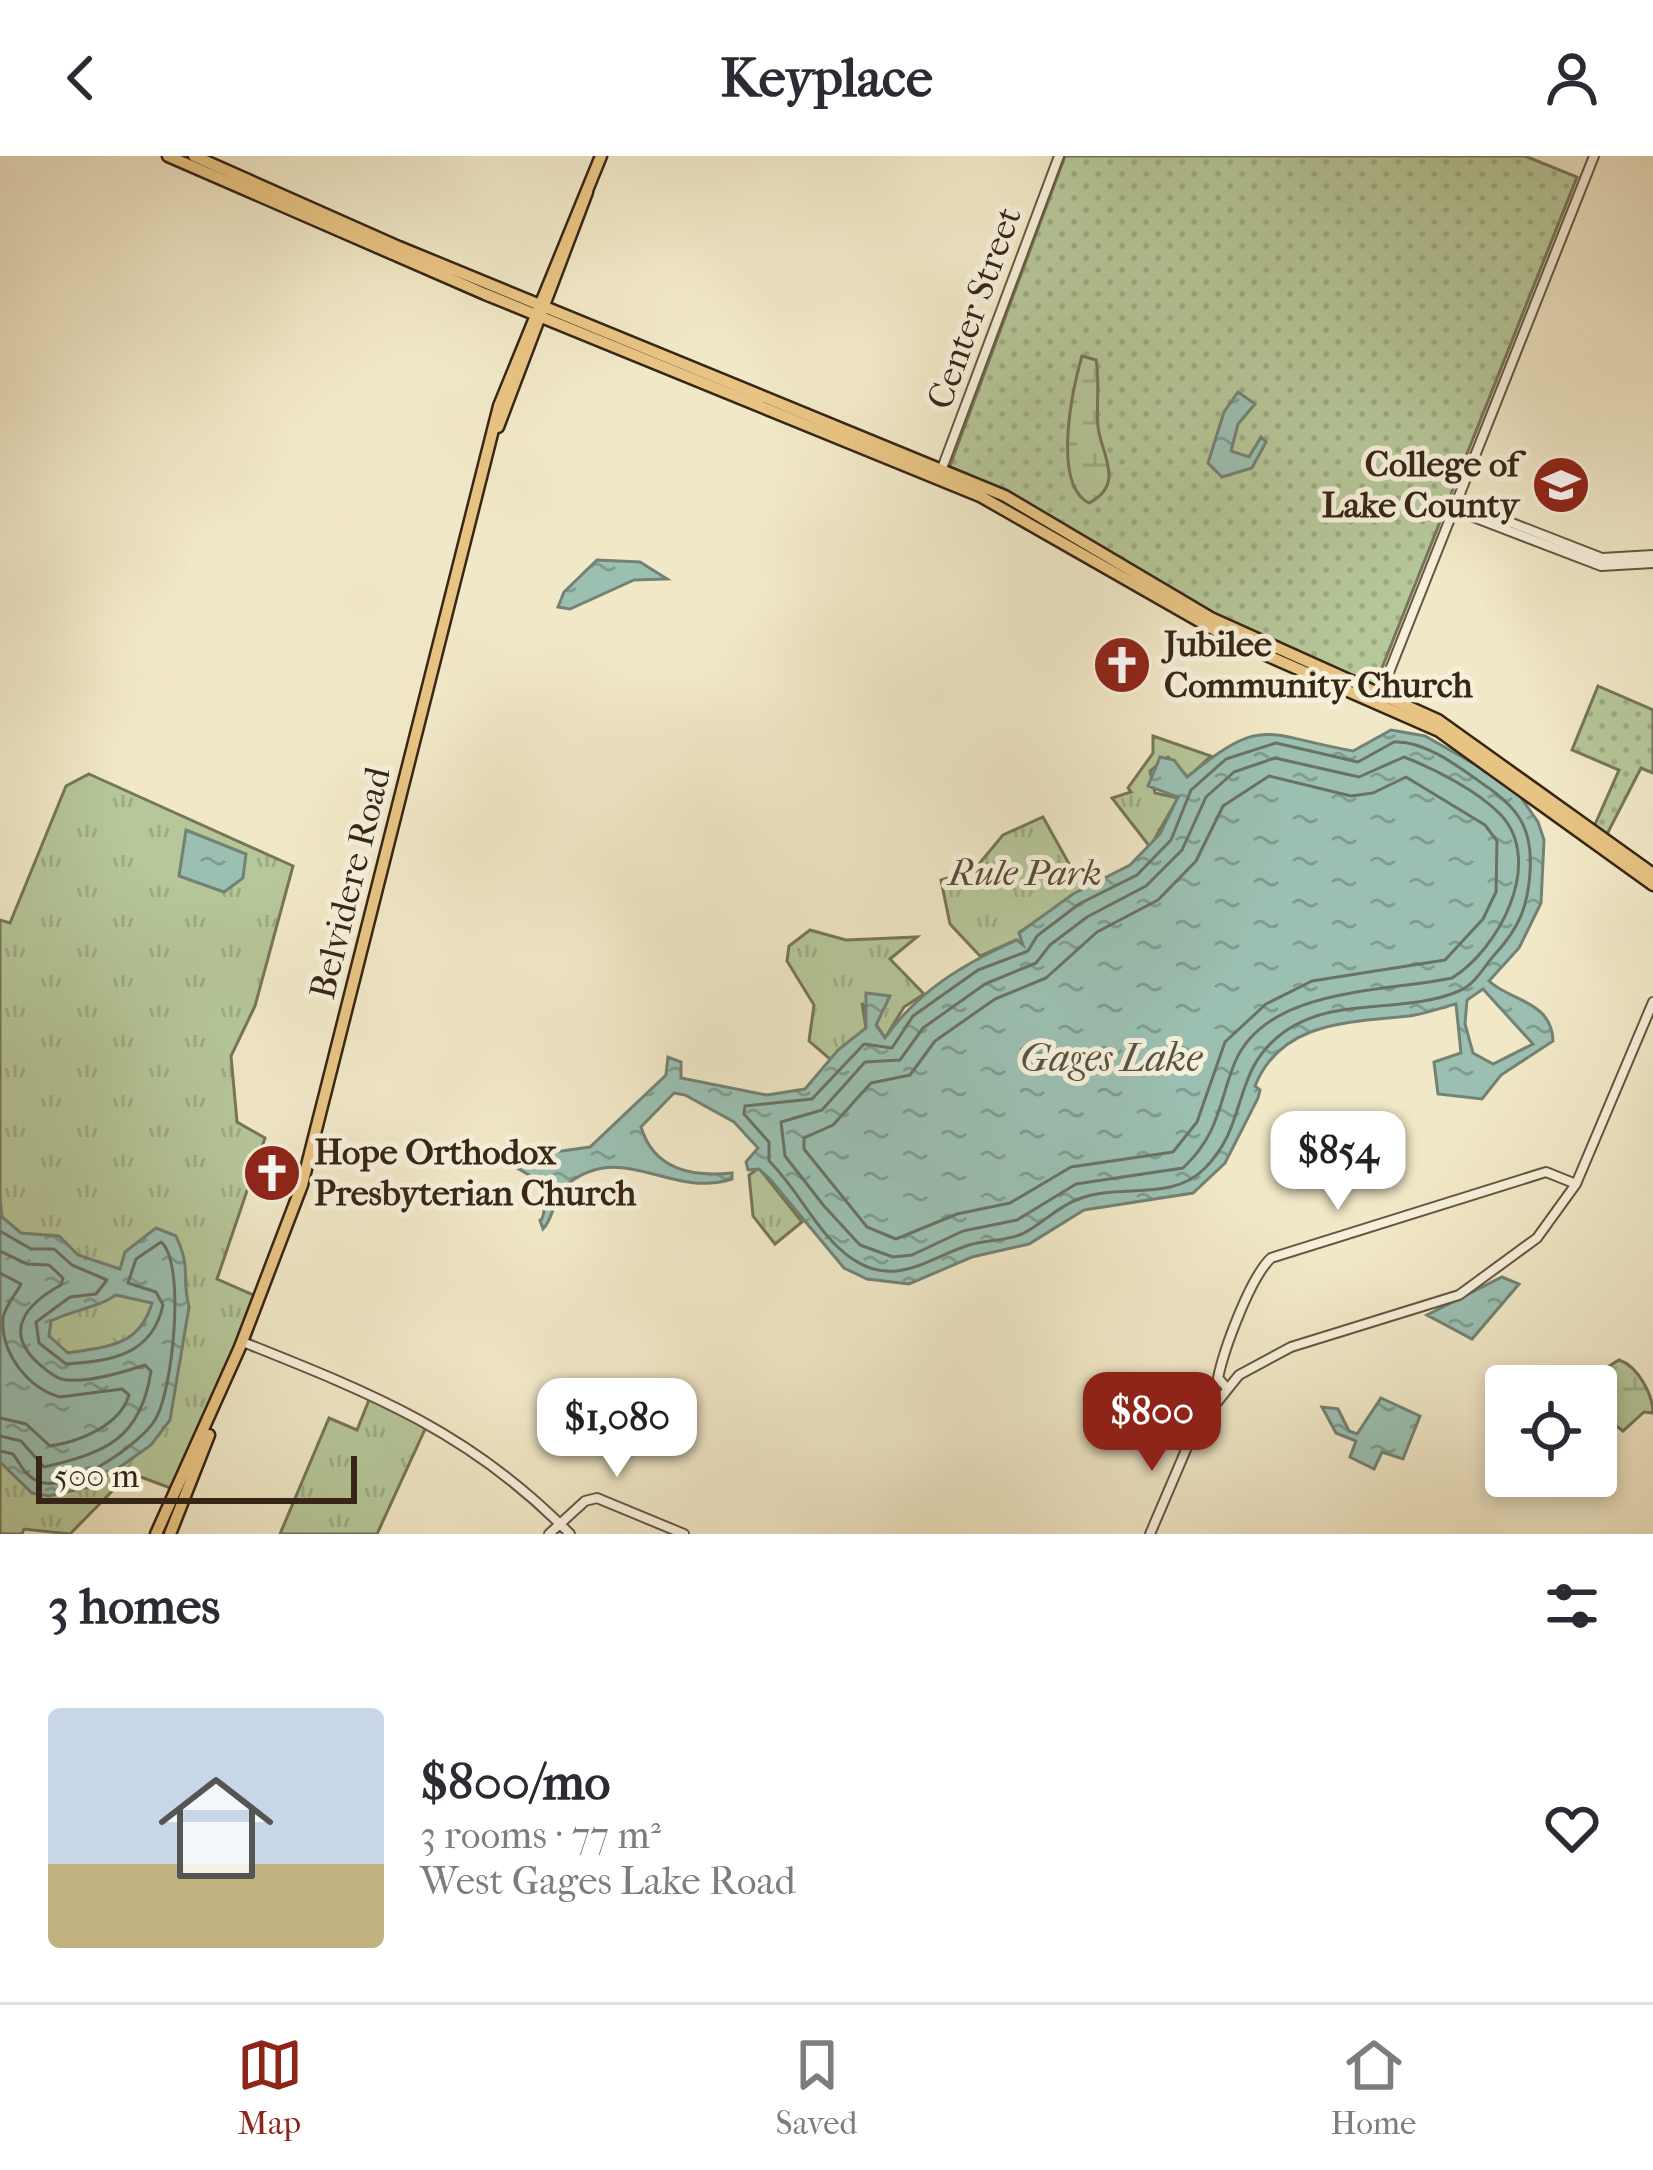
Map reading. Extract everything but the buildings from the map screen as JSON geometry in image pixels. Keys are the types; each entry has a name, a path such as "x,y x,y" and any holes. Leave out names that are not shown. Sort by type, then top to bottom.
{"main road":[{"path":"168,156 940,474"},
{"path":"194,156 539,309"},
{"name":"Belvidere Road","path":"170,1534 308,1166 508,379 601,156"},
{"path":"871,445 886,457 1005,496 1240,633 1465,736 1653,874"},
{"path":"1379,699 1466,747 1653,885"},
{"name":"Belvidere Road","path":"156,1534 242,1345"}],"street":[{"name":"Center Street","path":"940,474 1059,156"},
{"path":"1379,699 1594,156"},
{"path":"1456,506 1602,558 1653,559"},
{"path":"1150,1534 1194,1431 1226,1387 1274,1353 1421,1310 1477,1285 1537,1238 1576,1184 1653,1001"},
{"path":"1226,1387 1218,1378 1222,1360 1259,1273 1271,1258 1546,1172 1576,1184"},
{"path":"242,1345 442,1429 483,1456 570,1534"},
{"path":"549,1534 584,1502 597,1498 684,1534"}],"green space":[{"path":"1065,156 1525,156 1577,177 1374,688 1236,630 1103,550 948,471"},
{"path":"1082,356 1096,360 1098,427 1109,478 1089,503 1078,493 1068,457 1070,412"},
{"path":"1598,686 1653,710 1653,773 1641,768 1605,838 1593,829 1619,770 1572,750"},
{"path":"1153,736 1211,756 1188,777 1168,757 1150,771 1155,793 1178,798 1150,847 1112,798 1131,792 1128,788 1153,753"},
{"path":"89,774 293,866 255,1006 231,1056 237,1122 265,1138 217,1279 260,1298 176,1490 130,1473 70,1534 24,1529 22,1534 0,1534 0,920 10,923 66,786"},
{"name":"Rule Park","path":"1043,817 1083,889 1020,932 1027,943 1023,946 1016,940 980,956 950,924 941,880 974,870 1003,835"},
{"path":"810,930 846,940 917,937 890,959 924,994 904,1007 885,1038 862,1003 866,1028 831,1060 809,1041 814,1005 787,961 789,946"},
{"path":"759,1168 802,1222 775,1244 753,1216 749,1175"},
{"path":"1619,1360 1632,1368 1643,1382 1653,1413 1644,1412 1623,1431 1617,1426 1617,1365 1611,1365"},
{"path":"371,1395 426,1427 377,1534 280,1534 329,1418 357,1430"}],"water":[{"path":"1238,392 1255,404 1238,424 1231,451 1249,457 1261,437 1266,442 1252,468 1222,477 1208,463 1224,412"},
{"path":"597,560 640,562 667,579 634,580 570,609 558,607 564,592"},
{"name":"Gages Lake","path":"1391,730 1425,736 1517,792 1538,822 1544,840 1541,903 1519,948 1489,981 1538,1010 1551,1028 1553,1041 1501,1075 1482,1099 1438,1094 1434,1062 1461,1053 1456,1004 1320,1029 1282,1048 1267,1065 1255,1086 1260,1090 1258,1098 1225,1163 1193,1193 1084,1210 1029,1244 972,1257 909,1284 867,1279 844,1268 770,1179 759,1169 748,1170 746,1162 758,1148 734,1122 685,1095 674,1093 641,1127 647,1141 676,1168 732,1173 732,1179 689,1182 609,1167 589,1172 563,1188 543,1229 540,1220 545,1200 539,1184 503,1162 501,1148 509,1143 533,1155 590,1147 666,1075 668,1057 681,1062 681,1078 767,1095 805,1089 838,1050 866,1028 866,993 890,996 876,1025 885,1038 943,980 1017,940 1023,945 1019,933 1073,894 1130,865 1160,834 1178,797 1148,786 1160,757 1174,760 1187,777 1233,744 1266,734 1353,751","holes":["1483,989 1533,1044 1493,1064 1473,1053 1465,1024 1467,1000"]},
{"path":"186,830 246,854 243,878 224,892 179,876"},
{"path":"0,1198 2,1217 21,1233 59,1236 78,1255 120,1269 125,1252 156,1228 176,1236 184,1257 189,1307 170,1420 151,1445 93,1486 49,1496 32,1493 0,1462","holes":["116,1295 152,1303 139,1328 109,1346 68,1353 49,1336 51,1321"]},
{"path":"1502,1277 1519,1284 1472,1339 1427,1315"},
{"path":"1381,1398 1420,1416 1403,1459 1382,1452 1374,1469 1350,1457 1356,1441 1336,1433 1322,1407 1338,1409 1349,1431 1357,1434"}],"place":[{"name":"College of Lake County","path":"1561,485"},
{"name":"Jubilee Community Church","path":"1122,665"},
{"name":"Hope Orthodox Presbyterian Church","path":"272,1173"}]}
